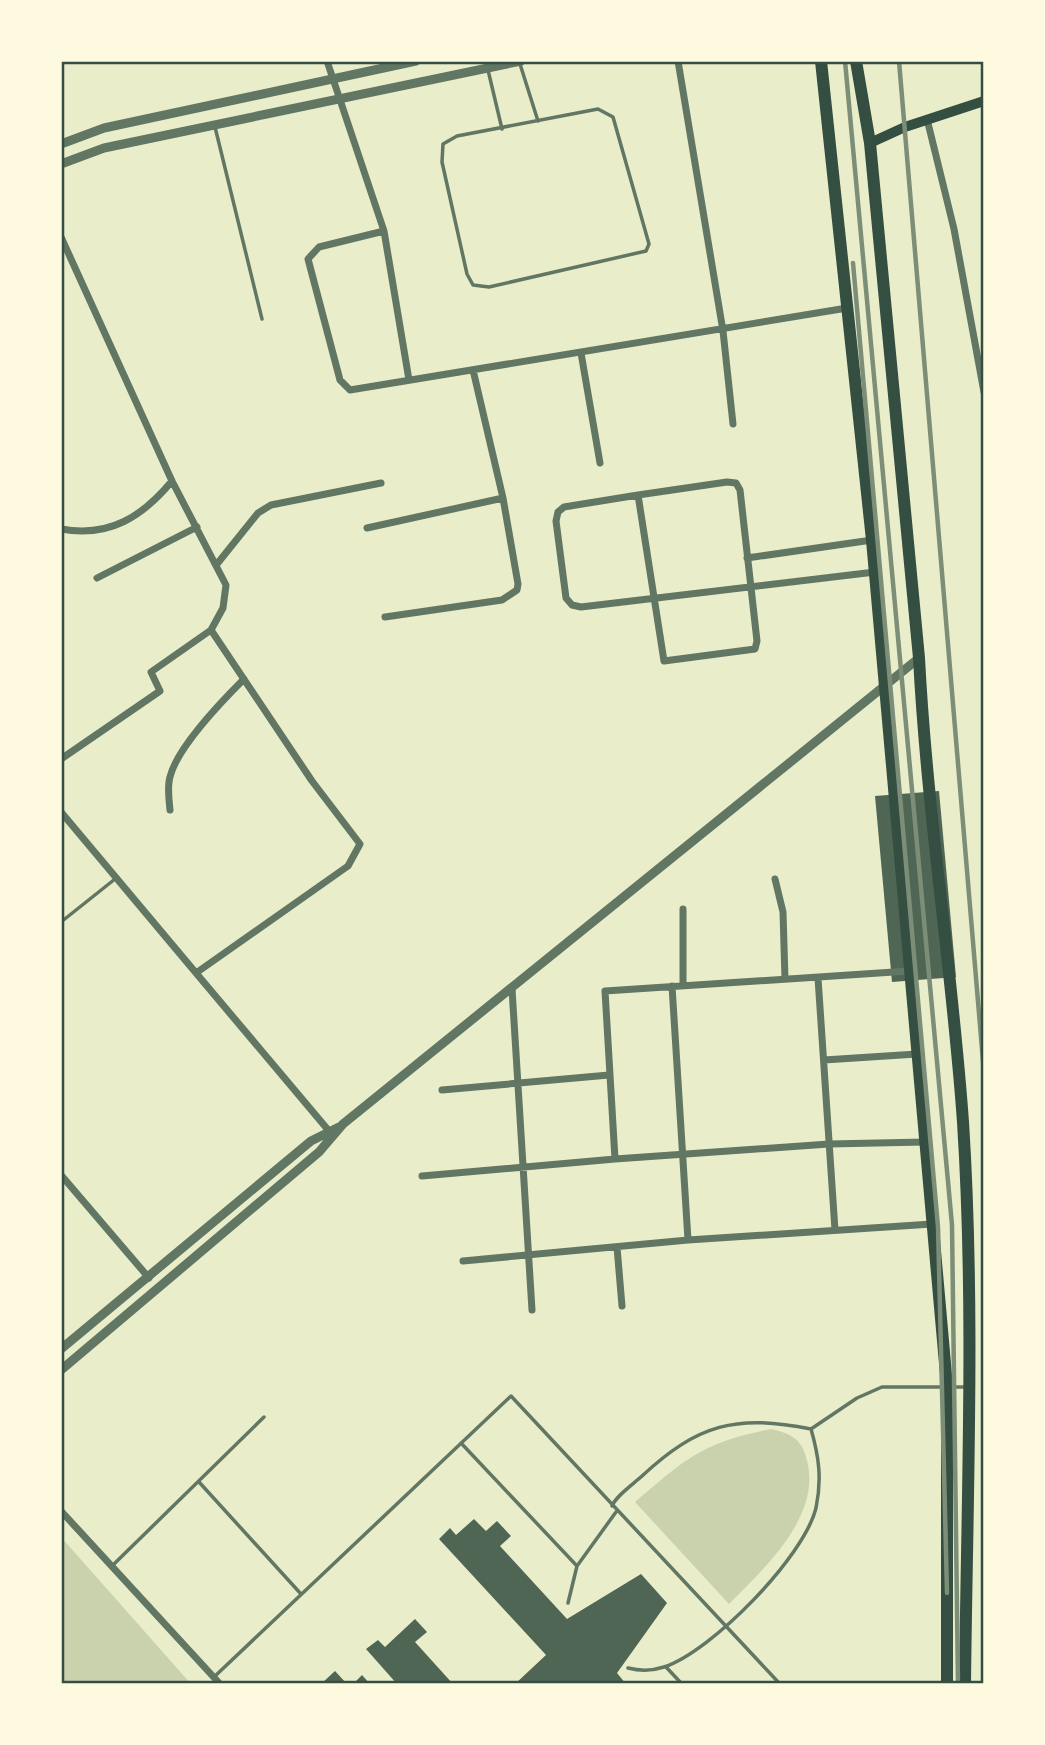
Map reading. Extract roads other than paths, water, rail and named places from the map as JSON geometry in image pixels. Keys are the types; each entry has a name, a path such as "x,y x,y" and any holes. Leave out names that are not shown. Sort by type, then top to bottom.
{"highway":[{"path":"821,61 872,540 947,1386 947,1684"},
{"path":"856,61 870,143 919,658 923,742 962,1122 969,1320 965,1684"}],"main road":[{"path":"870,143 927,119 984,101"}],"street":[{"path":"327,61 384,231 409,380"},
{"path":"61,144 104,128 416,61"},
{"path":"61,164 104,148 520,61"},
{"path":"678,61 723,331 733,424"},
{"path":"927,119 954,229 984,392"},
{"path":"384,231 314,250 309,254 307,263 343,385 354,391 847,308"},
{"path":"61,237 172,481 226,585 226,595 211,630 151,672 160,691 61,759"},
{"path":"581,353 600,463"},
{"path":"385,617 502,600 515,594 519,584 503,498 473,370"},
{"path":"61,529 97,529 141,514 172,481"},
{"path":"217,564 258,513 271,505 381,483"},
{"path":"638,495 653,598 660,655 664,661 755,649 751,585 740,490 736,483 638,495 564,508 558,512 556,521 566,598 572,605 581,607 653,598 751,585 875,572"},
{"path":"367,528 503,498"},
{"path":"97,578 197,527"},
{"path":"747,558 872,540"},
{"path":"196,973 348,866 360,844 312,781 211,630"},
{"path":"61,1349 311,1141 343,1124 919,658"},
{"path":"170,810 169,779 175,766 209,717 244,679"},
{"path":"61,813 330,1131"},
{"path":"775,879 783,912 785,979"},
{"path":"683,909 684,986"},
{"path":"615,1159 604,991 909,971"},
{"path":"818,978 835,1230"},
{"path":"672,986 680,1153 688,1240"},
{"path":"512,989 532,1310"},
{"path":"824,1060 917,1054"},
{"path":"442,1090 608,1075"},
{"path":"61,1370 319,1152 343,1124"},
{"path":"422,1176 680,1153 829,1143 925,1142"},
{"path":"61,1175 149,1278"},
{"path":"463,1261 688,1240 932,1224"},
{"path":"617,1247 622,1306"},
{"path":"61,1511 217,1681"}],"lane":[{"path":"520,61 538,121"},
{"path":"487,68 502,129"},
{"path":"598,109 612,117 649,244 646,251 489,287 473,285 467,274 441,148 450,138 502,129 598,109"},
{"path":"215,125 262,318"},
{"path":"61,922 115,879"},
{"path":"611,1504 662,1458 696,1435 718,1426 769,1421 811,1429 857,1398 882,1387 968,1387"},
{"path":"217,1681 301,1594 511,1396 780,1684"},
{"path":"112,1566 264,1417"},
{"path":"628,1668 642,1671 666,1667 727,1628 769,1583 801,1539 816,1510 821,1463 811,1429"},
{"path":"461,1443 576,1566"},
{"path":"198,1482 301,1594"},
{"path":"568,1602 576,1566 618,1514 611,1504"},
{"path":"666,1667 682,1684"}],"railway":[{"path":"845,61 952,1225 958,1684"},
{"path":"899,61 984,1073"},
{"path":"853,263 938,1227 947,1593"}]}
